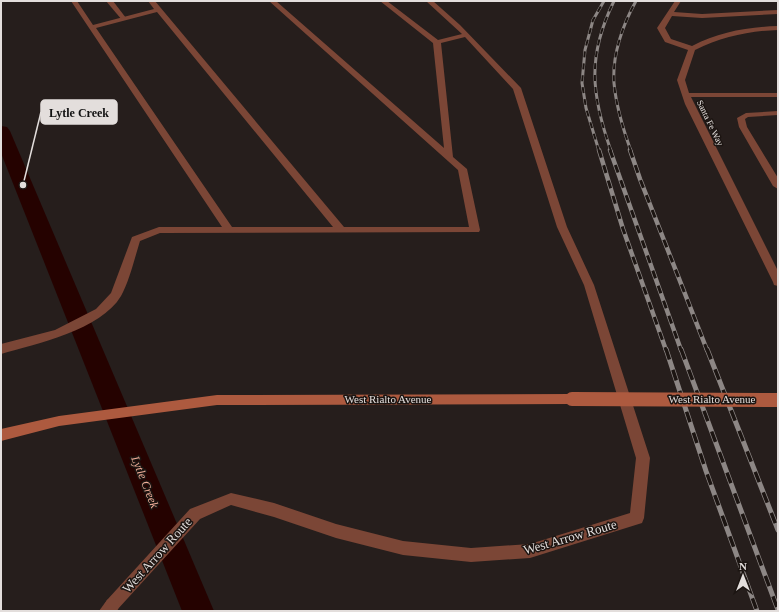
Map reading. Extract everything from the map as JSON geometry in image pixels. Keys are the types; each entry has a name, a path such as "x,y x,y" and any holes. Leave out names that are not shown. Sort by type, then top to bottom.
{"main road":[{"name":"West Rialto Avenue","path":"1,435 59,421 218,400 778,400"}],"street":[{"path":"74,1 229,230"},
{"path":"109,1 124,19"},
{"path":"151,1 340,229"},
{"path":"1,349 58,334 100,312 116,295 136,239 159,230 475,230 462,169 272,1"},
{"path":"383,1 437,42 449,158"},
{"path":"429,1 466,35"},
{"path":"678,1 661,28 668,40 692,49 712,39 732,32 758,28 778,28"},
{"path":"92,27 158,10"},
{"path":"668,16 702,16 778,12"},
{"path":"437,42 466,35"},
{"name":"West Arrow Route","path":"110,608 194,514 231,499 274,510 336,531 403,548 471,555 530,551 637,518 643,458 589,285 562,227 517,88 466,35"},
{"name":"Santa Fe Way","path":"692,49 682,80 689,104 778,282"},
{"path":"686,95 778,95"},
{"path":"760,95 778,113"},
{"path":"778,113 752,114 741,118 743,127 778,186"}],"waterway":[{"name":"Lytle Creek","path":"1,131 198,611"}],"railway":[{"path":"599,151 586,108 582,83 585,50 593,20 604,1"},
{"path":"611,151 599,111 595,75 599,40 605,21 614,1"},
{"path":"631,151 618,108 614,83 614,72 619,40 636,1"},
{"path":"599,150 623,229 666,350"},
{"path":"610,150 681,350"},
{"path":"630,150 707,350"},
{"path":"666,349 706,471 757,611"},
{"path":"681,349 778,610"},
{"path":"707,349 778,530"}],"place":[{"name":"Lytle Creek","path":"23,185"}]}
